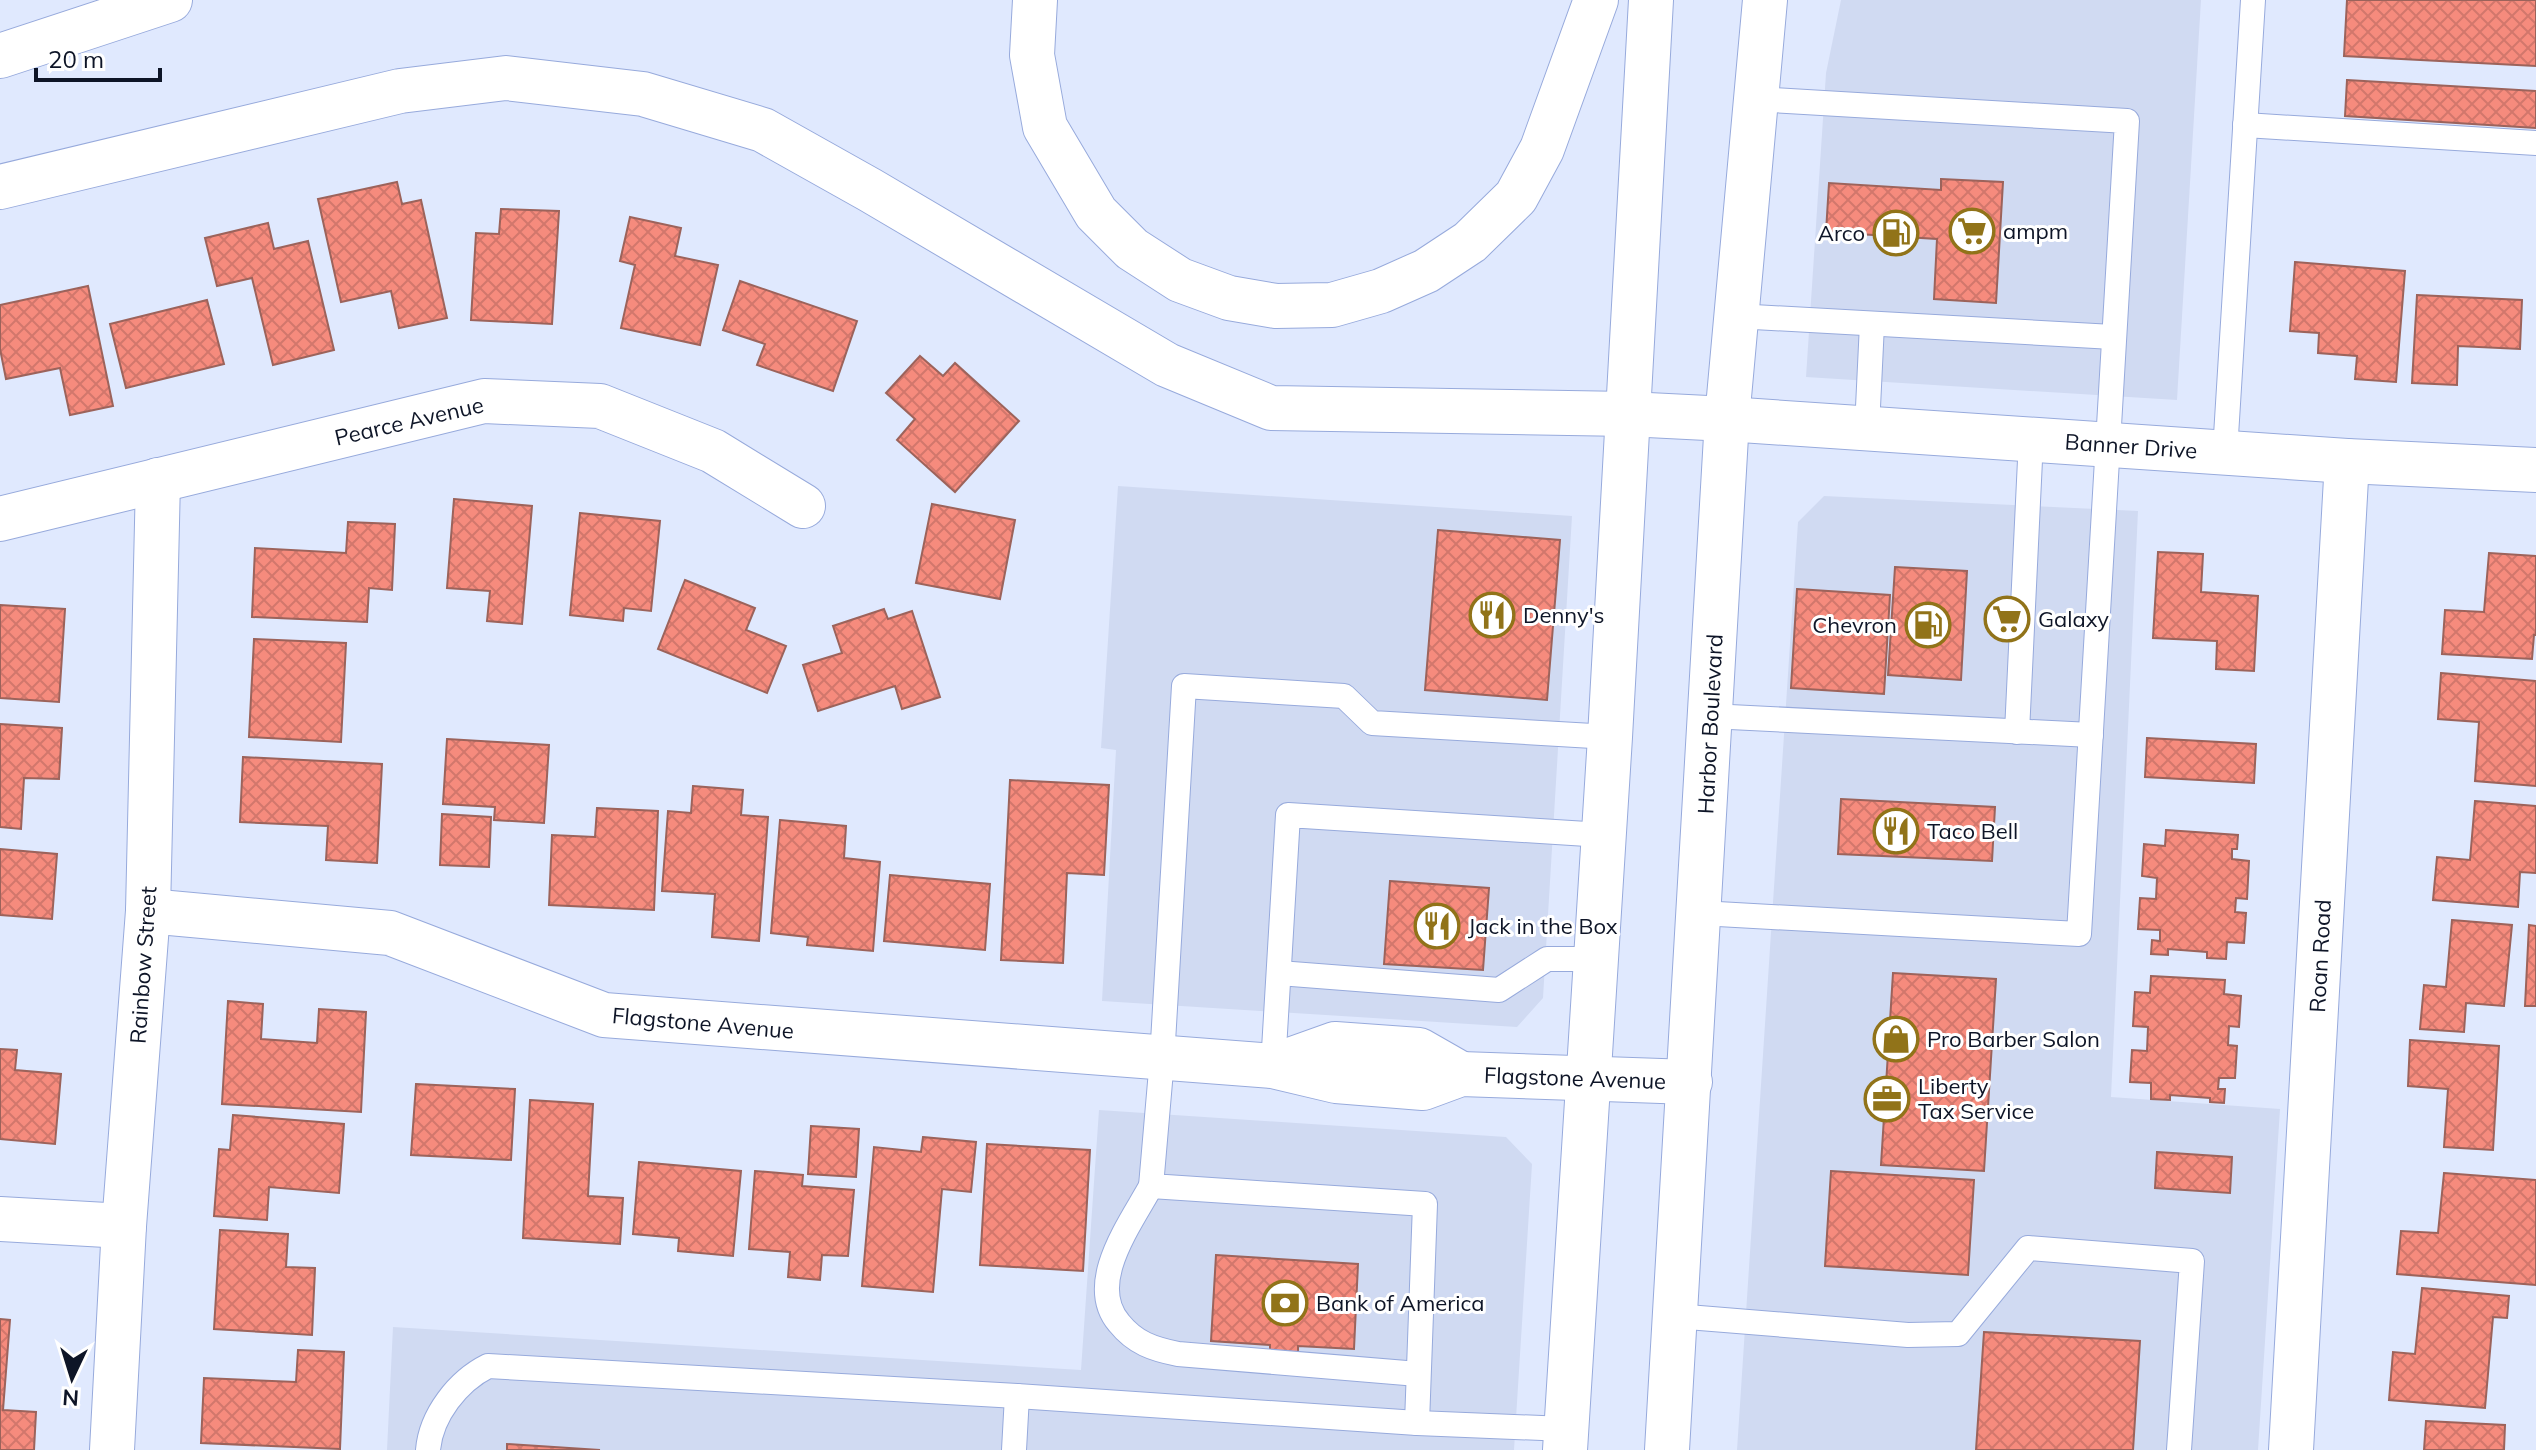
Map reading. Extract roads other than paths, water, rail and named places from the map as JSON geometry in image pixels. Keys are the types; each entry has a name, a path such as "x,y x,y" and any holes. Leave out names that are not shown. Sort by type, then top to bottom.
{"main road":[{"path":"0,56 170,0"},
{"path":"1035,0 1032,55 1045,127 1096,213 1132,249 1180,280 1229,298 1276,306 1332,305 1381,291 1426,271 1470,242 1516,197 1542,149 1596,0"},
{"path":"1566,1440 1610,737 1651,0"},
{"name":"Harbor Boulevard","path":"1667,1450 1727,419 1765,0"},
{"name":"Banner Drive","path":"0,187 400,91 506,78 643,94 763,130 1167,365 1271,408 1628,414 2347,461 2536,470"},
{"name":"Pearce Avenue","path":"0,519 484,401 600,406 713,451 803,506"},
{"name":"Roan Road","path":"2291,1450 2347,461"},
{"name":"Rainbow Street","path":"112,1450 124,1226 148,911 158,480"},
{"name":"Flagstone Avenue","path":"148,911 390,933 604,1015 1273,1066 1336,1081 1423,1088 1461,1074 1690,1082"},
{"path":"0,1219 124,1226"}],"lane":[{"path":"2225,452 2253,0"},
{"path":"1700,913 2079,934 2127,121 1755,99"},
{"path":"2245,125 2536,143"},
{"path":"1736,316 2113,337"},
{"path":"1867,428 1872,324"},
{"path":"2017,732 2031,439"},
{"path":"1418,1374 1149,1349 1127,1333 1110,1312 1107,1283 1116,1249 1151,1186 1162,1059 1184,686 1344,696 1372,723 1610,737"},
{"path":"1710,716 2091,735"},
{"path":"1273,1066 1288,815 1603,835"},
{"path":"1279,973 1499,990 1547,959 1595,959"},
{"path":"1151,1186 1425,1204 1417,1423"},
{"path":"1675,1316 1908,1335 1958,1334 2028,1248 2192,1261 2179,1450"},
{"path":"428,1450 429,1439 450,1396 468,1376 488,1366 1017,1396 1417,1423 1566,1440"},
{"path":"1014,1450 1017,1396"}],"place":[{"name":"ampm","path":"1972,231"},
{"name":"Arco","path":"1896,233"},
{"name":"Denny's","path":"1492,615"},
{"name":"Galaxy","path":"2007,619"},
{"name":"Chevron","path":"1928,625"},
{"name":"Taco Bell","path":"1896,831"},
{"name":"Jack in the Box","path":"1437,926"},
{"name":"Pro Barber Salon","path":"1896,1039"},
{"name":"Liberty Tax Service","path":"1887,1099"},
{"name":"Bank of America","path":"1285,1303"}]}
